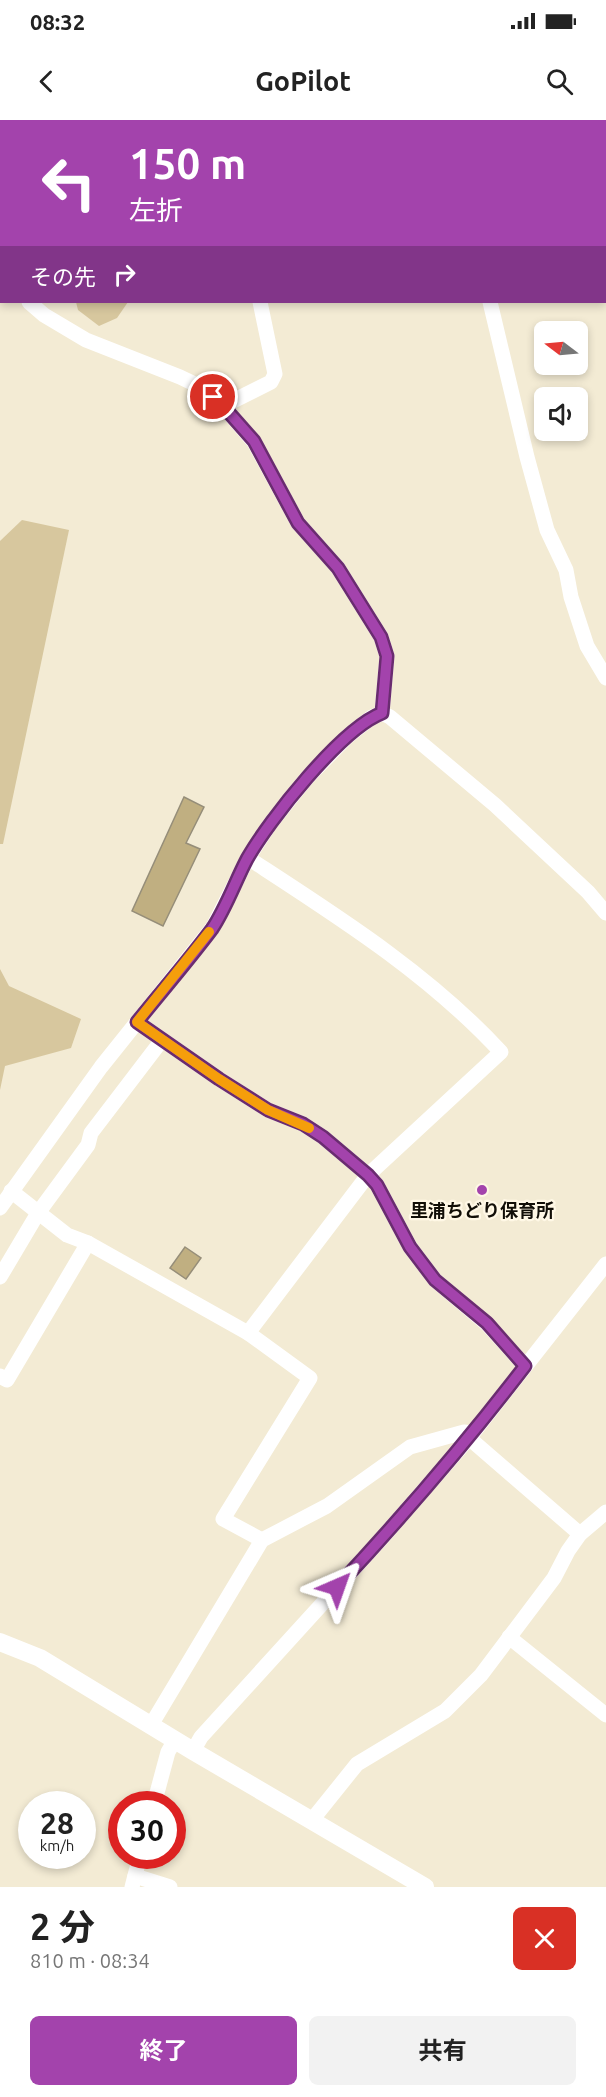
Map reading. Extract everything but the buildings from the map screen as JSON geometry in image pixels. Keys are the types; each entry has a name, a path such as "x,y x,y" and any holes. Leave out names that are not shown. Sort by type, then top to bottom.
{"street":[{"path":"30,303 44,315 86,340 202,388 223,406 254,441 298,523 338,568 381,637 387,656 382,713"},
{"path":"223,406 271,382 275,374 260,303"},
{"path":"490,303 547,530 566,570 571,597 587,646 606,678"},
{"path":"0,1208 94,1077 213,927 248,858 270,824 306,779 348,736 372,717 382,713 390,717 495,805 588,892 606,912"},
{"path":"248,858 352,926 430,986 479,1029 501,1052 368,1175 248,1333"},
{"path":"137,1022 268,1110 303,1124 323,1137 368,1175 377,1185 410,1247 435,1280 487,1323 525,1366"},
{"path":"0,1277 38,1213 88,1145 91,1134 162,1040"},
{"path":"11,1191 67,1235 88,1243 248,1333 310,1378 223,1519 262,1540"},
{"path":"0,1376 7,1380 88,1243"},
{"path":"193,1751 201,1737 383,1537 471,1436 606,1264"},
{"path":"151,1725 262,1540 327,1506 410,1447 464,1432 580,1534"},
{"path":"312,1820 357,1764 445,1711 482,1675 554,1578 580,1534 606,1512"},
{"path":"509,1637 606,1715"},
{"path":"0,1642 40,1658 425,1887"},
{"path":"158,1791 168,1752 175,1740"},
{"path":"134,1881 170,1887"}],"shaded area":[{"path":"76,303 127,303 117,318 99,326 78,310"},
{"path":"22,520 69,530 3,844 0,844 0,541"},
{"path":"0,969 9,986 81,1019 71,1048 5,1066 0,1090"}],"slow traffic":[{"path":"209,932 137,1022 268,1110 309,1128"}],"place":[{"name":"里浦ちどり保育所","path":"482,1190"}],"route":[{"path":"213,397 254,441 298,523 338,568 381,637 387,656 382,713 372,717 348,736 306,779 270,824 248,858 213,927 137,1022 268,1110 303,1124 323,1137 368,1175 377,1185 410,1247 435,1280 487,1323 525,1366 469,1438 337,1587"}]}
